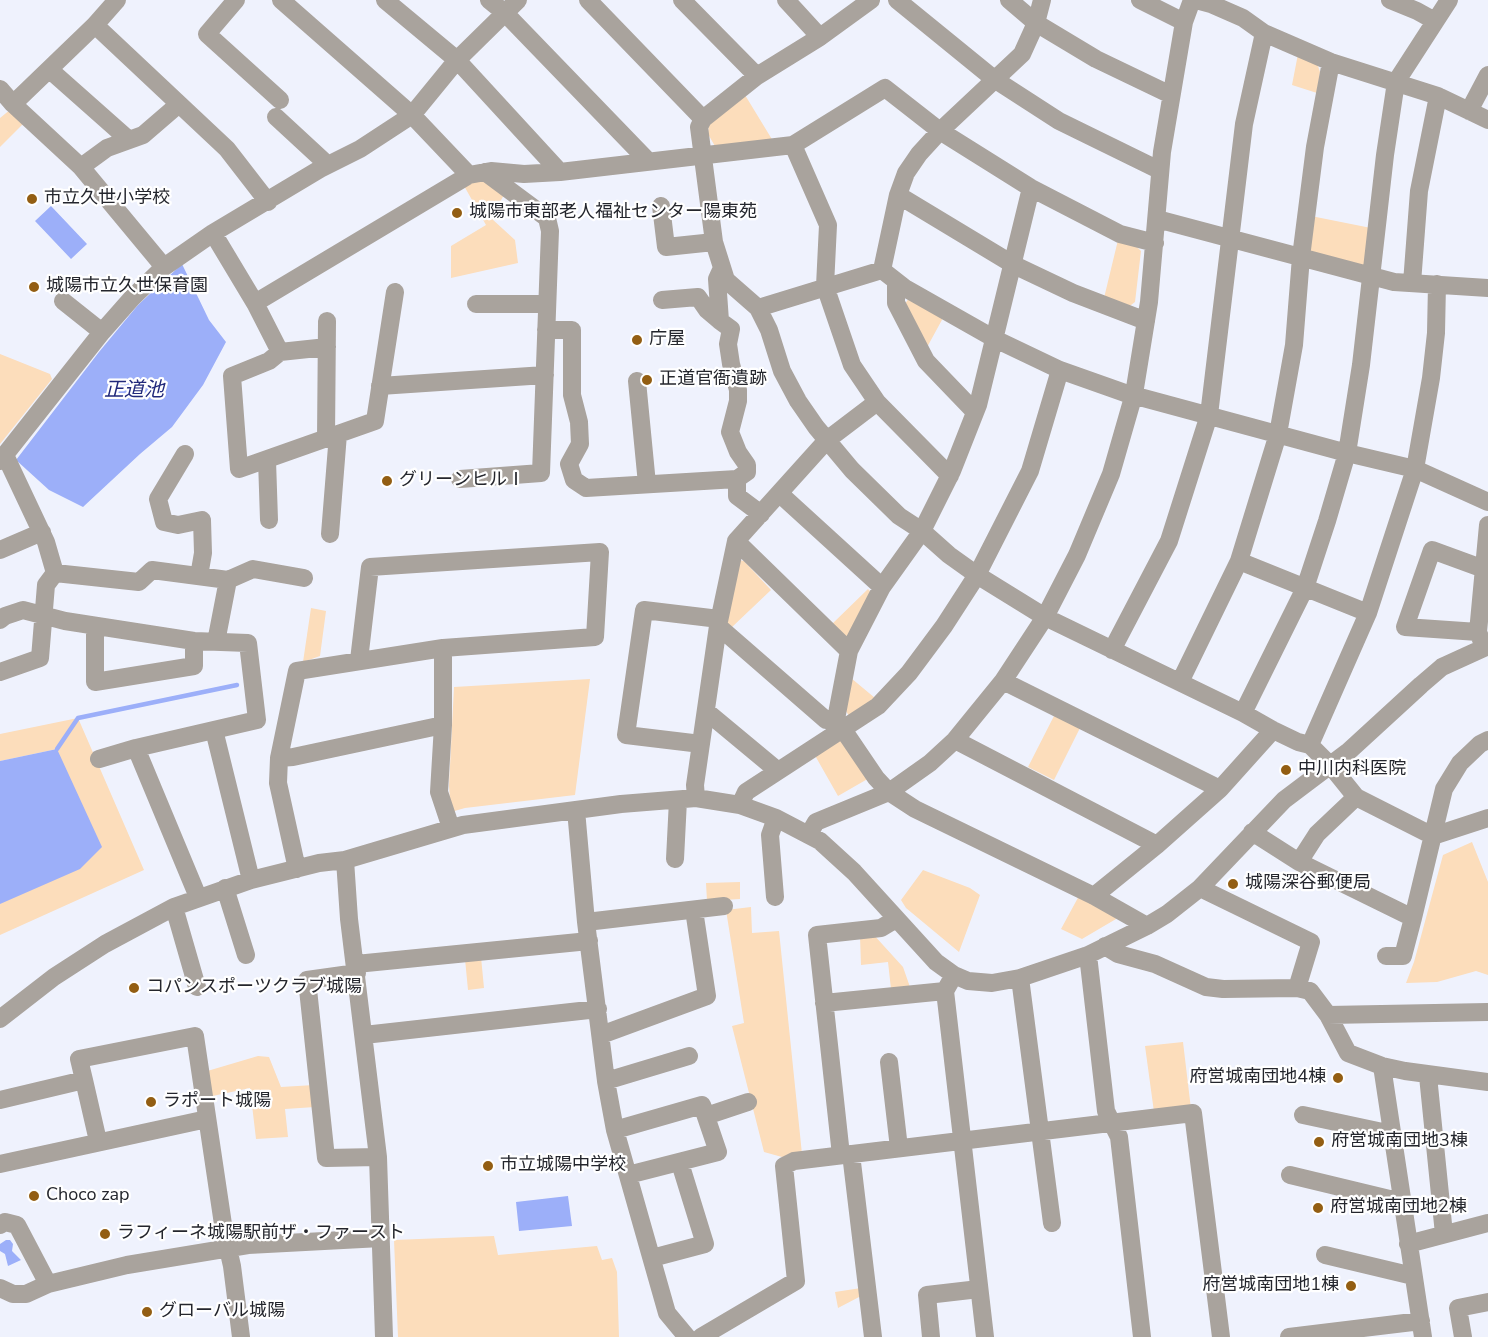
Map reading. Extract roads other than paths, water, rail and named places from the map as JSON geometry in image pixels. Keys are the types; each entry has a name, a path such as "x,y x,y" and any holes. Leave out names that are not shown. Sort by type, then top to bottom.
{"street":[{"path":"13,104 95,25 117,0"},
{"path":"236,0 207,34 278,108 328,165"},
{"path":"281,0 477,173 547,218 550,231 541,473 460,479"},
{"path":"385,0 457,60 560,172"},
{"path":"489,0 648,161"},
{"path":"55,573 42,532 3,458 102,332 164,267 213,233 328,165 360,149 412,115 457,60 518,0"},
{"path":"588,0 704,119"},
{"path":"682,0 756,76"},
{"path":"786,0 820,37"},
{"path":"871,0 820,37 756,76 704,119 699,127 714,242 726,280 758,308 769,330 782,371 798,401 827,440 852,470 899,516 922,531 949,555 977,575 1045,617 1243,713 1272,730 1310,745 1356,797 1433,836 1488,818"},
{"path":"897,0 994,79 1059,121 1159,170"},
{"path":"1009,0 1036,23 1096,60 1171,95"},
{"path":"975,412 926,361 896,303 889,276 898,195 906,173 919,154 940,131 1022,54 1036,23 1042,0"},
{"path":"1140,0 1184,22"},
{"path":"809,834 816,822 889,792 930,763 955,740 1003,681 1045,617 1077,555 1111,474 1134,394 1146,321 1155,243 1159,170 1184,22 1194,0 1211,4 1243,18 1264,33 1331,62 1438,96 1488,120"},
{"path":"1390,0 1436,21"},
{"path":"1243,713 1305,588 1328,521 1347,453 1361,365 1370,276 1396,82 1449,0"},
{"path":"95,25 227,149 268,202"},
{"path":"1112,650 1169,541 1209,415 1244,124 1264,33"},
{"path":"1180,682 1239,561 1278,434 1294,345 1301,257 1315,147 1331,62"},
{"path":"50,70 129,140"},
{"path":"1469,111 1488,75"},
{"path":"255,303 477,173 560,172 793,145 885,88 940,131 1031,188 1120,234 1155,243"},
{"path":"0,89 81,167 164,267"},
{"path":"1412,283 1419,191 1438,96"},
{"path":"81,167 106,148 143,135 179,104"},
{"path":"793,145 828,225 825,286 852,365 877,402 950,476"},
{"path":"839,724 849,651 882,587 922,531 950,476 975,412 1014,265 1031,188"},
{"path":"898,195 1014,265 1073,293 1146,321"},
{"path":"661,206 666,247 714,242"},
{"path":"1157,219 1394,282 1488,288"},
{"path":"213,233 255,303 280,352"},
{"path":"720,321 717,279 722,268"},
{"path":"758,308 825,286 889,276 995,339 1060,370 1209,415 1415,469 1488,502"},
{"path":"1310,745 1368,613 1415,469 1431,378 1436,333 1437,284"},
{"path":"327,347 280,352 270,361 232,376 239,469 375,421 395,292"},
{"path":"546,330 572,330 572,395 579,422 580,444 569,464 574,480 586,488 737,479 747,472 747,465 738,452 730,432 738,401 738,390 730,364 728,344 730,329 708,310 698,297 662,300"},
{"path":"63,301 102,332"},
{"path":"476,304 548,304"},
{"path":"327,321 332,436 330,534"},
{"path":"740,805 746,792 778,771 839,724 878,706 909,673 944,626 977,575 1030,471 1060,370"},
{"path":"380,387 545,375"},
{"path":"638,381 647,484"},
{"path":"675,859 687,799 695,785 718,623 735,541 827,440 877,402"},
{"path":"185,454 158,498 164,522 178,525 202,520 203,553 200,576"},
{"path":"267,460 269,520"},
{"path":"737,479 737,496 761,514"},
{"path":"780,494 882,587"},
{"path":"1483,641 1484,569 1488,525"},
{"path":"0,550 42,532"},
{"path":"735,541 849,651"},
{"path":"1483,641 1406,627 1432,550 1484,569"},
{"path":"297,869 278,783 279,758 297,671 443,648 595,637 600,552 370,567 359,660"},
{"path":"1239,561 1368,613"},
{"path":"55,573 139,582 152,570 228,580 253,569 304,578"},
{"path":"0,672 40,658 46,585 55,573"},
{"path":"216,642 228,580"},
{"path":"0,620 23,610 65,621 194,641 248,643 257,720 136,748 99,759"},
{"path":"701,744 626,735 644,610 718,623 826,720 839,724 876,778 889,792 915,809 1094,896 1147,926"},
{"path":"95,626 95,682 194,666 194,641"},
{"path":"824,1003 949,983 968,981 992,983 1020,978 1088,955 1147,926 1167,914 1200,888 1284,800 1330,766 1442,667 1483,641"},
{"path":"443,648 443,725 439,792 451,828"},
{"path":"1003,681 1220,789"},
{"path":"707,712 778,771"},
{"path":"279,758 443,725"},
{"path":"214,730 251,880"},
{"path":"1094,896 1157,845 1220,789 1272,730"},
{"path":"955,740 1157,845"},
{"path":"1386,956 1403,956 1444,789 1460,763 1480,744 1488,740"},
{"path":"136,748 198,897"},
{"path":"1299,862 1317,834 1356,797"},
{"path":"0,1019 54,977 105,944 174,907 251,880 345,860 451,828 507,818 687,799 740,805 776,818 820,841 854,872 936,962 949,983 961,1141 985,1337"},
{"path":"576,810 586,922 606,1081 615,1130 667,1313 687,1337"},
{"path":"775,897 766,839 770,835 776,818"},
{"path":"1252,832 1299,862 1413,918"},
{"path":"345,860 349,919 378,1157 384,1337"},
{"path":"225,888 246,955"},
{"path":"1200,888 1311,942 1297,988"},
{"path":"586,922 724,906"},
{"path":"174,907 197,987"},
{"path":"601,1035 707,996 694,910"},
{"path":"873,1337 824,1003 817,935 881,928 896,919"},
{"path":"378,1157 326,1158 307,980 356,969 589,941"},
{"path":"1105,946 1118,954 1155,964 1206,987 1223,989 1297,988 1310,991 1328,1015 1348,1053 1382,1066 1428,1076 1488,1083"},
{"path":"1088,955 1106,1111 1119,1137 1142,1337"},
{"path":"1020,978 1052,1223"},
{"path":"364,1035 598,1010"},
{"path":"1328,1015 1488,1012"},
{"path":"98,1141 79,1059 195,1036 241,1337"},
{"path":"606,1081 689,1056"},
{"path":"889,1062 899,1148"},
{"path":"1288,1337 1422,1329 1382,1066"},
{"path":"1428,1076 1444,1234"},
{"path":"0,1100 84,1080"},
{"path":"706,1116 748,1102"},
{"path":"615,1130 702,1105 718,1152 628,1175"},
{"path":"701,1337 796,1281 784,1166 794,1161 1193,1113 1221,1337"},
{"path":"1303,1114 1392,1134"},
{"path":"0,1164 207,1119"},
{"path":"652,1258 705,1244 680,1163"},
{"path":"1290,1174 1402,1202"},
{"path":"0,1225 5,1222 17,1225 48,1284"},
{"path":"1408,1244 1488,1223"},
{"path":"0,1288 13,1294 26,1294 48,1284 127,1265 248,1245 381,1238"},
{"path":"1325,1255 1413,1276"},
{"path":"931,1337 927,1295 979,1289"},
{"path":"1463,1337 1458,1308 1488,1302"}],"water":[{"path":"51,206 87,244 71,259 35,221"},
{"name":"正道池","path":"182,264 209,320 226,342 203,385 172,427 83,507 49,490 16,460 138,305"},
{"path":"57,749 102,847 80,869 0,904 0,761"},
{"path":"568,1196 572,1226 519,1231 516,1202"},
{"path":"10,1240 13,1244 12,1251 21,1260 8,1266 5,1254 0,1251 0,1244"}],"waterway":[{"path":"57,749 78,718 237,685"}],"place":[{"name":"市立久世小学校","path":"32,199"},
{"name":"城陽市東部老人福祉センター陽東苑","path":"457,213"},
{"name":"城陽市立久世保育園","path":"34,287"},
{"name":"庁屋","path":"637,340"},
{"name":"正道官衙遺跡","path":"647,380"},
{"name":"グリーンヒルⅠ","path":"387,481"},
{"name":"中川内科医院","path":"1286,770"},
{"name":"城陽深谷郵便局","path":"1233,884"},
{"name":"コパンスポーツクラブ城陽","path":"134,988"},
{"name":"府営城南団地4棟","path":"1338,1078"},
{"name":"ラポート城陽","path":"151,1102"},
{"name":"府営城南団地3棟","path":"1319,1142"},
{"name":"市立城陽中学校","path":"488,1166"},
{"name":"Choco zap","path":"34,1196"},
{"name":"府営城南団地2棟","path":"1318,1208"},
{"name":"ラフィーネ城陽駅前ザ・ファースト","path":"105,1234"},
{"name":"府営城南団地1棟","path":"1351,1286"},
{"name":"グローバル城陽","path":"147,1312"}]}
